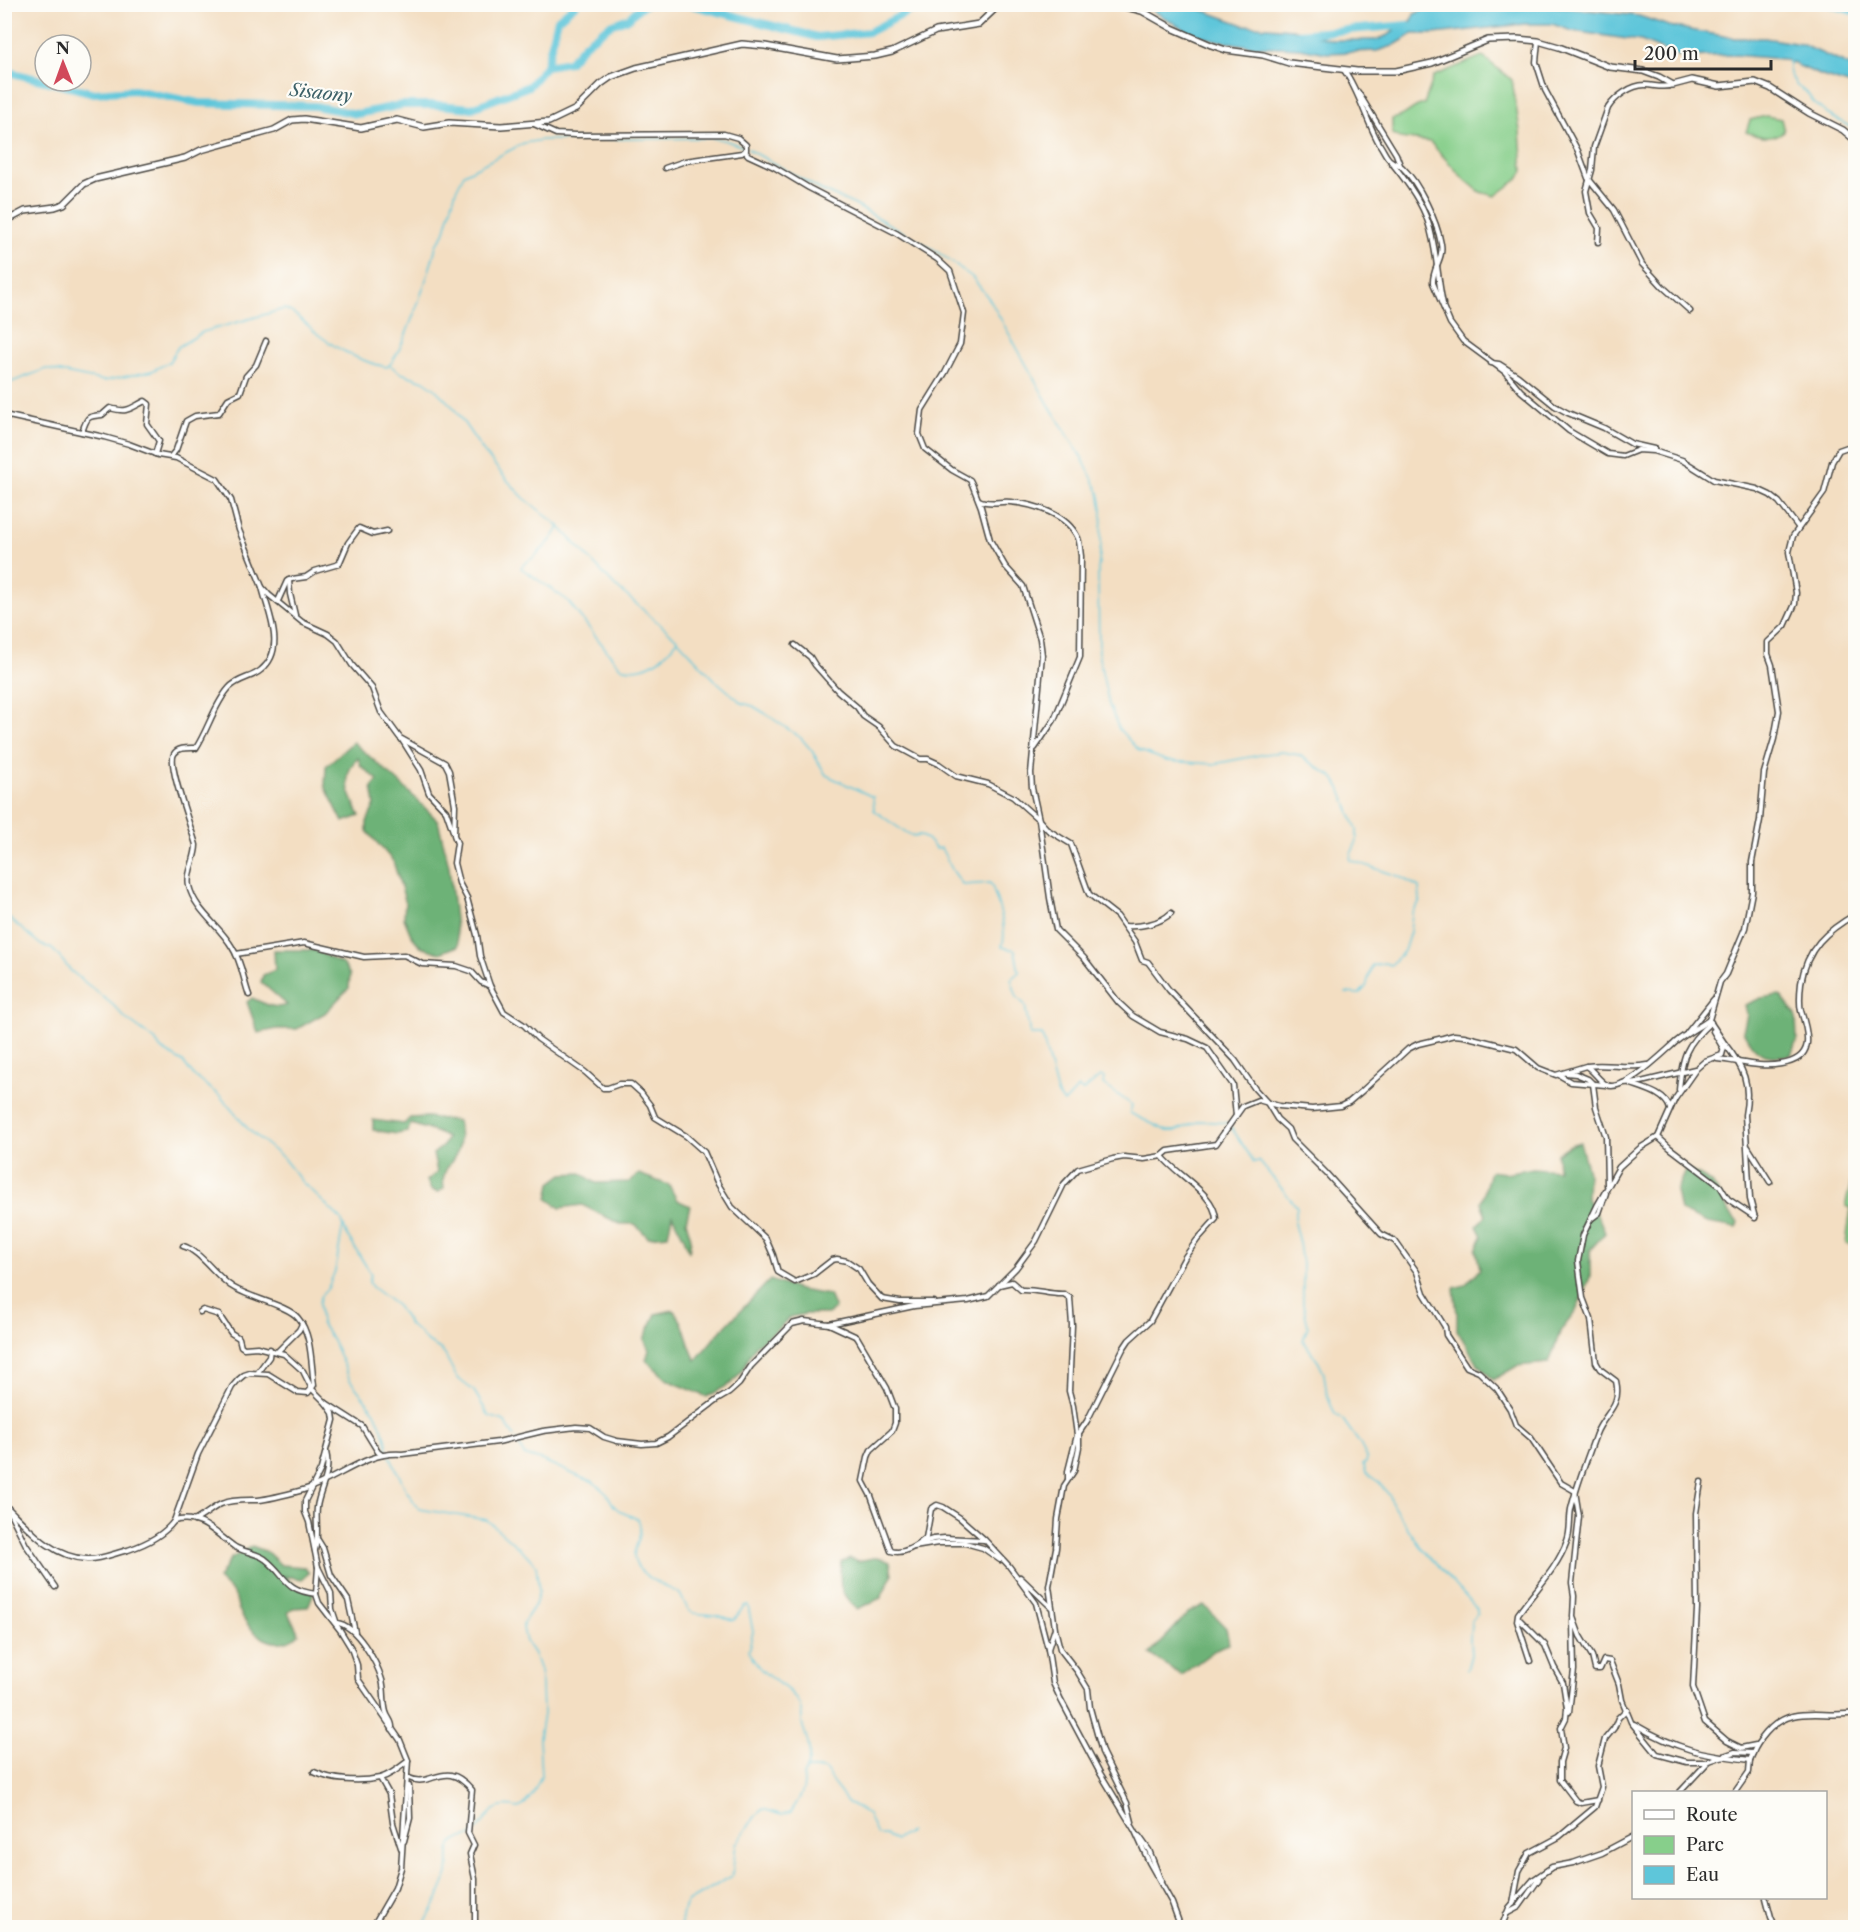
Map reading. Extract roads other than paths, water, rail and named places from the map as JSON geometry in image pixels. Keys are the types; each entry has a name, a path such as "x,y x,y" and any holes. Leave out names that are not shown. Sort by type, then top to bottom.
{"street":[{"path":"4,222 25,211 64,204 84,184 94,179 185,158 201,150 274,130 292,120 304,119 361,128 397,120 424,127 449,123 501,126 549,122 576,109 611,77 636,68 742,44 837,59 875,56 892,52 936,31 979,24 1000,4"},
{"path":"1114,4 1142,11 1172,28 1226,50 1263,55 1289,63 1343,69 1396,71 1432,63 1488,40 1517,39 1538,41 1610,67 1643,71 1673,85"},
{"path":"1538,41 1536,62 1545,90 1578,151 1588,178 1614,210 1642,264 1690,311"},
{"path":"1343,69 1396,154 1400,165 1414,182 1435,224 1442,252 1432,276 1433,283 1450,324 1463,340 1490,363 1505,372 1521,391 1569,431 1608,454 1623,456 1638,450 1657,452 1682,460 1714,480 1757,489 1770,495 1779,502 1798,527"},
{"path":"1598,242 1599,228 1587,202 1588,178 1592,170 1594,147 1612,102 1636,87 1645,85 1666,88 1692,80 1719,86 1755,82 1785,96 1809,113 1843,130 1856,141"},
{"path":"1353,83 1378,142 1408,185 1428,221 1437,265"},
{"path":"533,124 556,134 724,134 738,138 746,148 810,189 896,233 937,259 950,271 964,313 960,344 941,381 922,410 919,434 925,449 952,470 970,480 995,550 1005,566 1023,586 1040,639 1042,663 1033,751 1032,788 1056,930 1084,958 1119,1003 1133,1016 1160,1032 1188,1039 1207,1048 1233,1085 1236,1116"},
{"path":"665,168 685,161 742,153 746,148"},
{"path":"1389,160 1400,165"},
{"path":"170,456 176,450 186,421 200,415 219,413 228,399 240,393 246,376 256,365 266,340"},
{"path":"1490,363 1498,364 1518,376 1568,413 1604,428 1632,444 1651,447 1657,452"},
{"path":"82,432 91,415 102,415 110,408 122,412 146,401 150,408 147,424 159,441 155,454"},
{"path":"4,415 82,432 129,444 155,454 170,456 217,479 231,500 239,530 262,587 274,631 274,650 268,663 261,670 231,686 196,748 180,748 172,759 184,812 196,845 196,853 188,877 191,894 196,903 222,932 236,954 249,995"},
{"path":"1679,1092 1683,1058 1694,1037 1710,1021 1720,982 1726,974 1744,928 1752,891 1752,862 1760,820 1764,773 1779,711 1772,665 1768,654 1768,642 1785,626 1795,604 1797,593 1788,552 1790,543 1798,527 1812,512 1824,493 1832,462 1839,450 1856,444"},
{"path":"978,499 984,503 1010,502 1044,509 1065,522 1079,540 1081,556 1080,657 1054,720 1033,751"},
{"path":"290,580 306,578 315,572 339,564 348,543 358,528 373,534 387,531"},
{"path":"278,601 290,580"},
{"path":"290,580 290,594 295,616"},
{"path":"262,587 295,616 337,641 342,651 372,688 381,712 421,770 429,793 446,811 457,843 454,863 459,883 467,898 480,956 490,986 504,1012 524,1025 538,1039 585,1072 603,1088 632,1084 650,1105 655,1117 686,1136 704,1152 718,1184 732,1207 766,1239 778,1272 795,1282 814,1274 832,1260 837,1259 847,1261 859,1269 868,1284 882,1299 936,1303"},
{"path":"795,645 810,657 838,691 863,716 879,727 896,746 920,759 928,759 939,764 956,776 988,784 1013,796 1048,830 1071,844 1089,894 1113,911 1125,925 1142,960 1148,962 1169,990 1235,1060 1277,1119 1288,1129 1292,1139 1368,1217 1381,1234 1395,1241 1417,1272 1425,1293 1445,1327 1446,1335 1467,1367 1479,1372 1497,1389 1510,1409 1516,1425 1531,1438 1561,1483 1575,1491"},
{"path":"400,738 445,763 449,771 455,805 454,835"},
{"path":"1125,925 1150,924 1164,919 1171,913"},
{"path":"1715,1059 1741,1064 1782,1064 1802,1054 1807,1047 1808,1031 1801,1009 1800,989 1809,957 1825,934 1841,921 1856,914"},
{"path":"236,954 304,943 364,957 404,955 422,964 456,966 471,971 481,982 490,986"},
{"path":"1685,1036 1716,996"},
{"path":"1623,1083 1650,1065 1685,1036 1710,1021"},
{"path":"1659,1137 1720,1186 1728,1199 1755,1218 1750,1199 1745,1115 1746,1075 1741,1064 1724,1046 1710,1021"},
{"path":"829,1324 914,1306 988,1296 1016,1268 1036,1241 1064,1184 1078,1169 1124,1157 1144,1159 1162,1156 1168,1151 1216,1144 1243,1106 1258,1100 1279,1106 1312,1109 1341,1106 1362,1091 1408,1049 1418,1044 1454,1035 1516,1049 1538,1068 1571,1082 1606,1085 1623,1083 1647,1089 1668,1102 1670,1110"},
{"path":"1530,1661 1518,1614 1546,1580 1568,1540 1570,1513 1575,1491 1599,1426 1617,1400 1616,1381 1600,1369 1596,1362 1591,1319 1583,1298 1578,1261 1580,1245 1590,1219 1619,1167 1640,1148 1659,1137 1679,1092 1705,1061 1722,1055 1724,1046"},
{"path":"1558,1075 1586,1066 1650,1065"},
{"path":"1586,1066 1606,1085"},
{"path":"1630,1084 1696,1069"},
{"path":"1565,1073 1588,1078 1593,1084 1596,1107 1606,1137 1607,1187"},
{"path":"1747,1147 1770,1182"},
{"path":"1134,1828 1127,1803 1107,1766 1099,1744 1088,1689 1063,1654 1051,1608 1050,1586 1064,1486 1076,1464 1079,1432 1087,1421 1123,1348 1150,1321 1185,1257 1216,1219 1215,1212 1201,1192 1162,1156"},
{"path":"8,1508 40,1540 55,1551 67,1556 88,1559 131,1549 163,1533 174,1521 198,1454 232,1387 244,1375 257,1373 277,1378 297,1392 308,1393 312,1389 314,1385 306,1333 298,1316 233,1288 207,1265 193,1248 183,1246"},
{"path":"998,1286 1012,1282 1021,1290 1064,1294 1070,1298 1072,1325 1069,1380 1077,1435 1068,1480"},
{"path":"200,1312 203,1310 219,1315 231,1333 240,1338 244,1348 257,1347 284,1354 303,1371 312,1389 333,1413 334,1420 326,1450 305,1501 305,1512 318,1567 316,1594 319,1603 340,1630"},
{"path":"194,1521 222,1504 249,1498 257,1500 313,1486 372,1457 387,1454 498,1442 543,1431 576,1427 590,1428 604,1437 617,1441 656,1443 668,1437 729,1393 739,1384 751,1366 792,1324 804,1321 829,1324 857,1337 887,1388 896,1409 892,1431 871,1450 863,1481 871,1496 891,1551 898,1553 933,1539 985,1540"},
{"path":"277,1352 302,1324"},
{"path":"257,1373 269,1357 270,1350"},
{"path":"326,1403 362,1426 378,1452 387,1454"},
{"path":"315,1550 318,1540 317,1503 321,1496 323,1482 328,1474 329,1464 326,1450"},
{"path":"1701,1482 1696,1513 1697,1609 1693,1687 1705,1722 1727,1741 1741,1748 1756,1744"},
{"path":"1575,1491 1579,1516 1572,1583 1574,1596 1573,1685 1572,1699 1561,1732 1564,1748 1560,1762 1560,1780 1576,1801 1581,1803 1598,1800"},
{"path":"4,1502 26,1545 55,1587"},
{"path":"915,1546 928,1534 928,1518 931,1509 938,1505 960,1518 985,1540 1036,1603 1048,1649 1053,1683 1100,1773 1134,1828 1149,1862 1172,1903 1181,1928"},
{"path":"174,1521 183,1519 211,1527 236,1547 264,1558 285,1582 301,1592 316,1594"},
{"path":"318,1540 332,1575 348,1600 356,1635"},
{"path":"915,1546 965,1543 983,1548 1004,1562"},
{"path":"318,1567 331,1593 332,1609 337,1623 357,1665 358,1679 406,1750 408,1760 409,1775 401,1868 395,1888 372,1928"},
{"path":"1014,1574 1027,1583 1051,1608"},
{"path":"1518,1617 1545,1645 1554,1667 1562,1678 1567,1708 1566,1718"},
{"path":"1574,1617 1580,1636 1592,1656 1595,1669 1600,1669 1604,1660 1610,1661 1631,1722 1657,1754 1687,1762 1709,1760 1735,1752 1754,1753"},
{"path":"337,1623 342,1623 356,1635 380,1675 386,1710 393,1722 392,1729"},
{"path":"1048,1649 1055,1628"},
{"path":"1513,1904 1519,1872 1529,1853 1559,1837 1595,1807 1602,1787 1598,1766 1605,1739 1614,1728 1617,1718 1627,1709"},
{"path":"1736,1791 1749,1772 1750,1760 1756,1744 1775,1723 1787,1716 1856,1713"},
{"path":"1631,1722 1683,1749 1750,1760"},
{"path":"315,1772 331,1779 380,1778 395,1771 408,1760"},
{"path":"1681,1791 1709,1760"},
{"path":"409,1775 418,1781 446,1774 465,1782 471,1790 470,1837 474,1845 470,1854 475,1879 475,1928"},
{"path":"380,1778 389,1794 393,1823 402,1850"},
{"path":"1501,1928 1513,1904 1533,1881 1552,1867 1574,1863 1602,1853 1632,1837"},
{"path":"1506,1915 1519,1906 1540,1877"},
{"path":"1766,1899 1776,1928"}],"water":[{"path":"1143,5 1188,5 1244,25 1292,29 1333,40 1377,40 1390,34 1402,23 1412,21 1414,14 1434,5 1544,5 1639,16 1669,26 1734,38 1765,38 1801,44 1855,68 1855,86 1822,76 1783,59 1733,55 1678,56 1641,41 1572,31 1552,24 1525,24 1434,34 1413,34 1393,46 1377,51 1327,53 1300,48 1250,46 1215,40 1189,32"}],"waterway":[{"name":"Sisaony","path":"93,93 134,90 199,103 315,106 357,114 402,105 472,108 529,86 546,66 558,19 576,4"},
{"path":"546,66 569,62 585,44 610,25 629,18 647,4"},
{"name":"Sisaony","path":"688,4 817,37 869,32 923,4"},
{"path":"1830,4 1856,12"},
{"name":"Sisaony","path":"1298,34 1408,25"},
{"path":"1788,60 1790,74 1797,86 1827,114 1849,126 1856,133"},
{"name":"Sisaony","path":"4,71 33,78"},
{"path":"4,385 46,369 104,381 152,371 169,362 178,347 203,332 284,309 296,315 339,349 367,362 387,367 408,330 436,245 444,234 456,190 464,174 524,143 542,140 713,138 744,147"},
{"path":"748,149 821,190 855,205 936,251 972,277 990,300 1049,405 1082,458 1099,492 1102,508 1098,570 1099,658 1109,705 1119,729 1138,750 1167,761 1214,764 1282,752 1299,755 1334,778 1340,788 1357,830 1357,841 1350,860 1398,876 1419,887 1420,901 1412,914 1410,932 1404,951 1391,965 1384,963 1372,966 1366,987 1359,994 1345,993"},
{"path":"391,366 434,388 453,407 483,451 524,498 559,526 613,584 676,638 715,680 742,703 753,706 801,738 812,751 826,775 873,797 874,810 915,837 919,835 927,839 936,849 941,848 963,885 990,883 1002,916 1004,932 1002,947 1015,950 1019,972 1011,979 1017,997 1025,1005 1030,1035 1042,1035 1057,1093 1064,1103 1078,1088 1083,1091 1101,1076 1104,1078 1103,1084 1132,1105 1130,1113 1167,1131 1175,1131 1200,1121 1228,1123"},
{"path":"559,526 549,542 521,568 567,600 620,667 637,669 652,664 677,641"},
{"path":"4,914 41,945 51,948 71,971 113,1005 126,1019 155,1040 161,1049 184,1063 193,1075 220,1096 249,1130 283,1158 302,1182 341,1219 347,1235 371,1274 369,1282 372,1287 397,1306 410,1326 426,1341 440,1349 457,1378 474,1391 489,1416 504,1421 514,1436"},
{"path":"1231,1127 1254,1162 1259,1161 1297,1207 1294,1223 1303,1271 1303,1304 1308,1326 1303,1340 1324,1374 1327,1396 1335,1414 1343,1420 1360,1444 1367,1458 1366,1463 1363,1464 1366,1473 1377,1481 1390,1496 1393,1506 1420,1546 1477,1609 1477,1614 1471,1623 1471,1655 1467,1670"},
{"path":"343,1226 335,1271 328,1288 320,1297 321,1323 333,1341 350,1380 375,1412 386,1438 388,1452"},
{"path":"516,1440 524,1455 592,1481 607,1494 614,1506 621,1512 638,1519 640,1530 634,1556 636,1564 641,1571 656,1582 680,1594 689,1610 734,1620 744,1606 748,1605 753,1632 748,1651 760,1668 792,1694 800,1707 809,1752 803,1776 803,1790 799,1799 791,1812 782,1815 763,1809 755,1817 736,1844 732,1876 687,1902 680,1928"},
{"path":"390,1456 406,1490 419,1509 487,1520 536,1565 539,1591 535,1605 523,1623 523,1628 526,1642 534,1654 540,1671 542,1685 543,1714 539,1738 541,1776 533,1794 523,1806 500,1807 494,1810 471,1835 453,1842 449,1851 449,1870 446,1880 422,1928"},
{"path":"807,1769 823,1769 827,1772 849,1804 868,1815 877,1835 885,1835 896,1840 909,1832"}]}
